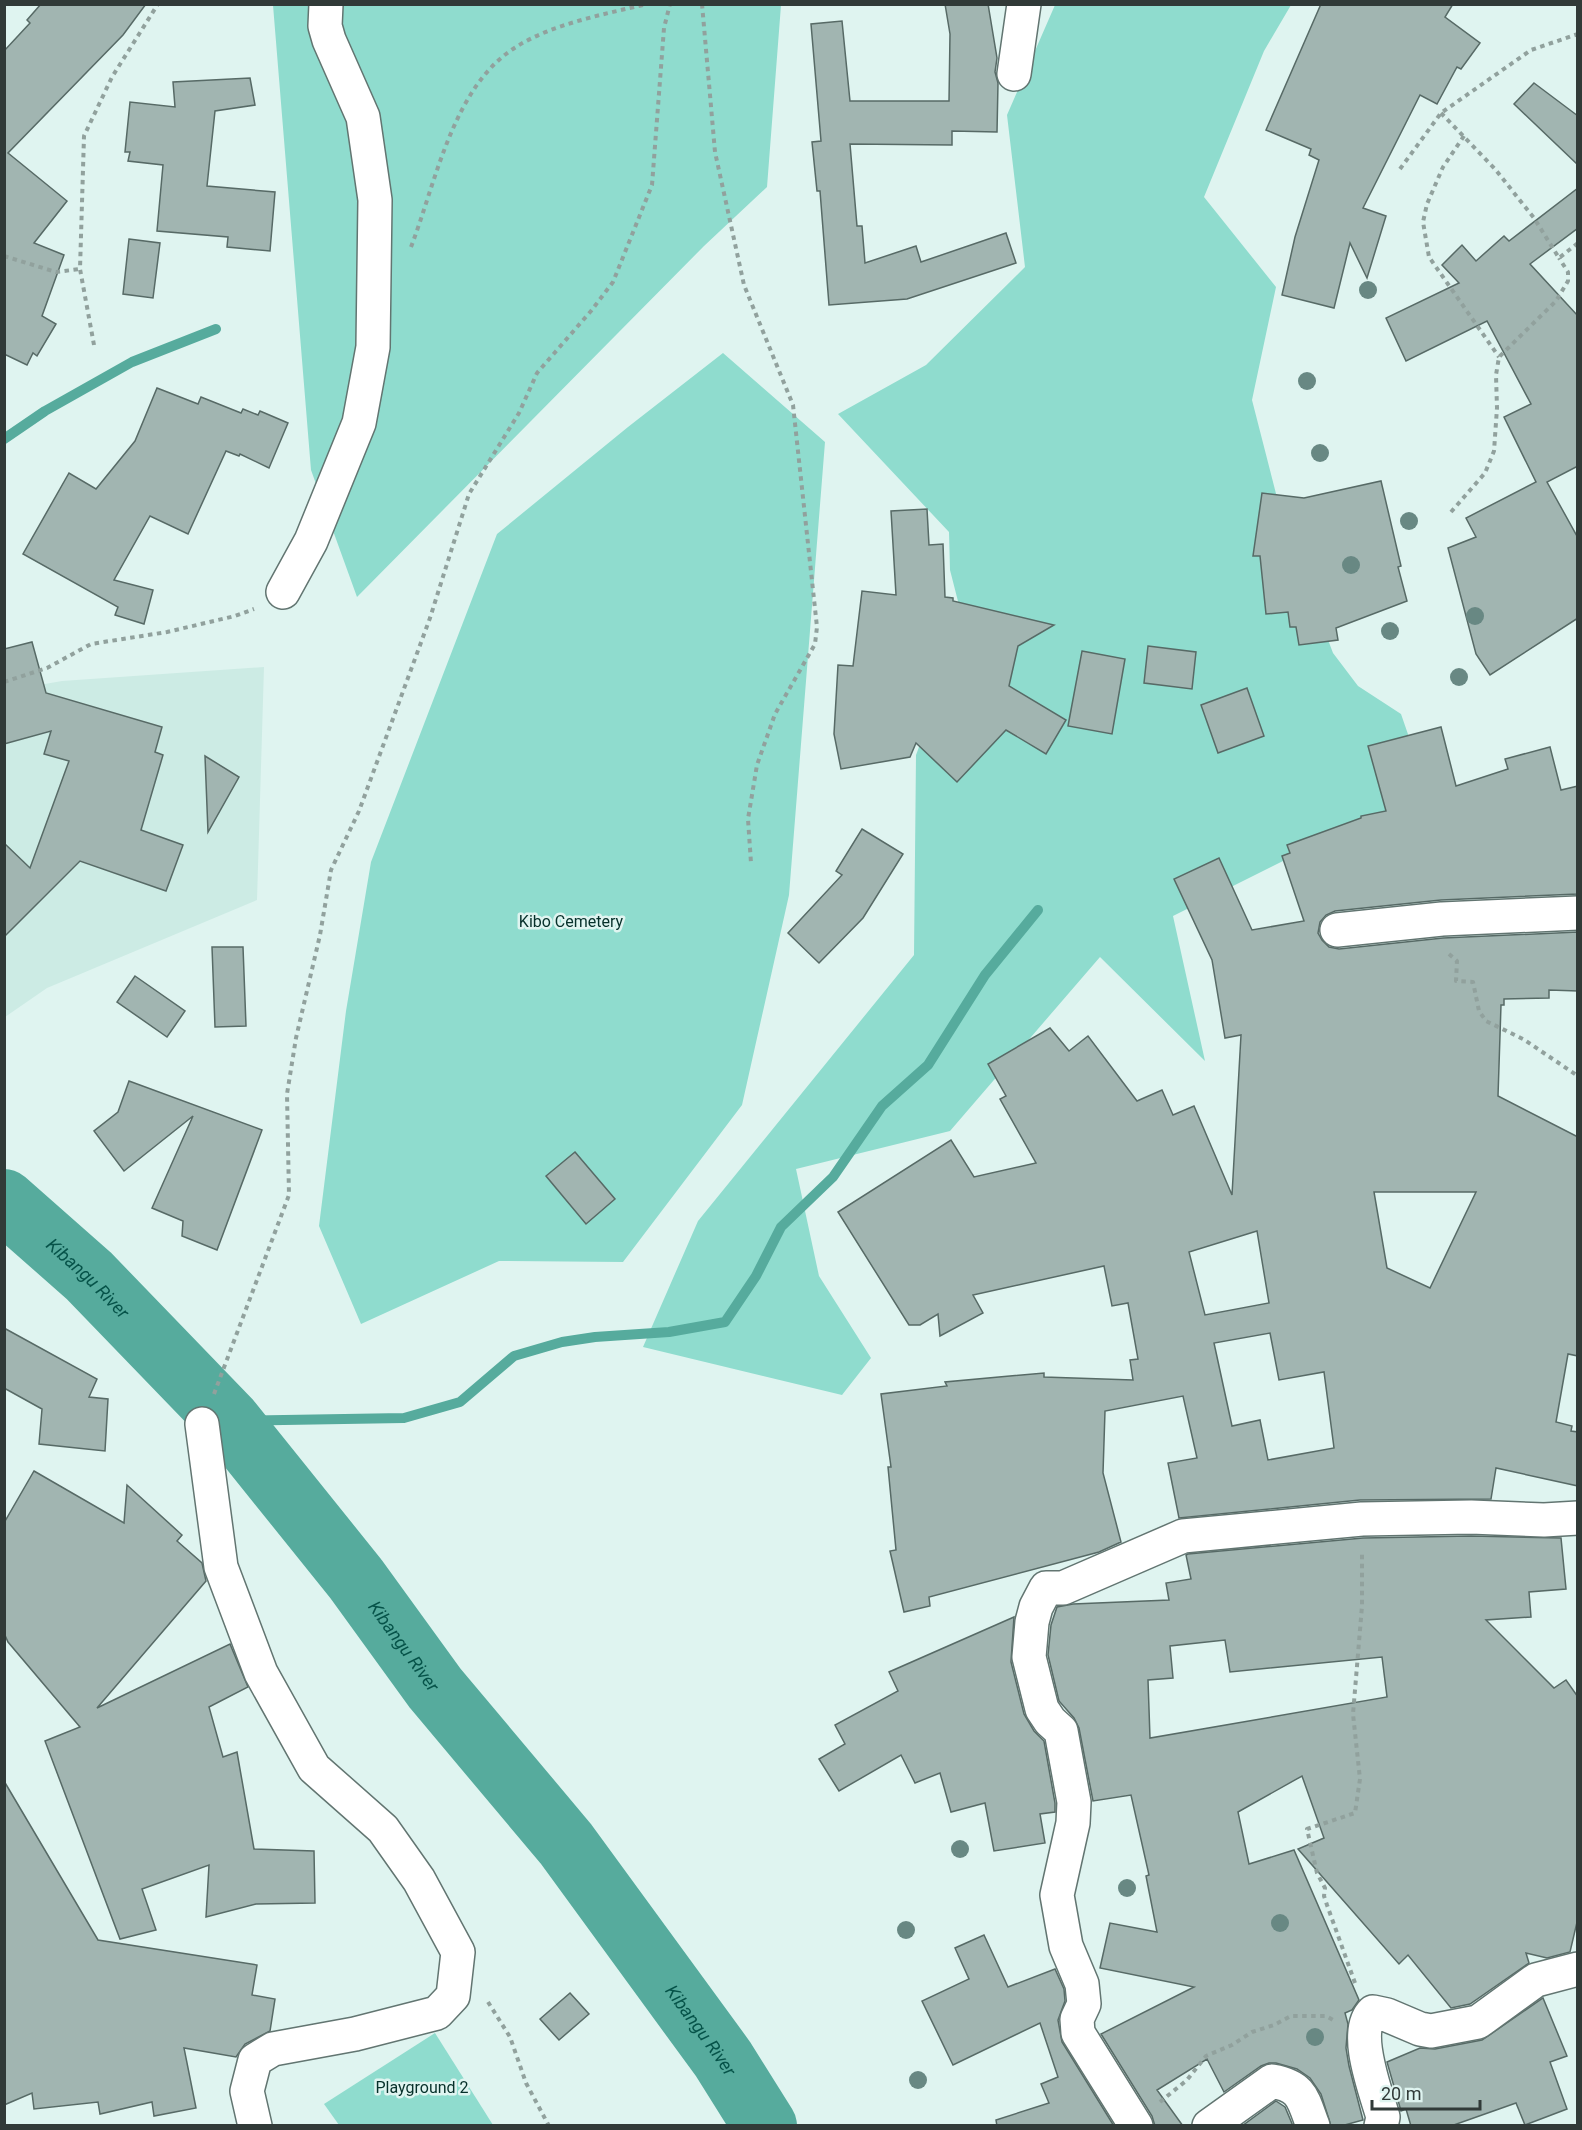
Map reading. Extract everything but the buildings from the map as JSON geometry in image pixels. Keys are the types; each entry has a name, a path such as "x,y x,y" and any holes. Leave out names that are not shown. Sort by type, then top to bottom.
{"street":[{"path":"283,592 311,541 359,423 373,347 375,200 363,117 329,40 325,26 326,4"},
{"path":"1014,74 1024,4"},
{"path":"1337,930 1442,919 1578,914"},
{"path":"202,1424 221,1567 261,1673 314,1768 383,1829 418,1880 458,1952 453,1996 437,2013 355,2034 273,2049 255,2060 247,2091 255,2126"},
{"path":"1134,2122 1078,2033 1077,2019 1084,2004 1082,1984 1066,1946 1057,1895 1072,1823 1074,1802 1061,1731 1042,1709 1029,1657 1032,1622 1036,1607 1046,1588 1064,1588 1183,1536 1362,1519 1471,1517 1545,1520 1578,1518"},
{"path":"1381,2126 1383,2117 1365,2049 1364,2030 1368,2017 1373,2012 1387,2015 1420,2030 1431,2031 1478,2022 1536,1980 1578,1969"},
{"path":"1209,2126 1272,2081 1290,2085 1303,2097 1313,2126"}],"path":[{"path":"94,345 80,269 84,136 112,77 158,4"},
{"path":"408,254 459,113 490,69 516,47 549,31 647,4"},
{"path":"202,1424 233,1348 289,1195 287,1094 296,1038 320,936 331,870 359,811 430,618 469,494 519,413 537,373 613,282 652,185 664,28 670,4"},
{"path":"702,4 715,152 744,285 793,405 817,627 815,644 775,714 757,765 748,819 751,863"},
{"path":"1400,169 1440,113 1532,50 1578,34"},
{"path":"1440,113 1495,169 1534,218 1568,272 1568,281 1556,301 1499,357 1496,375 1497,408 1494,451 1485,473 1451,512"},
{"path":"1464,136 1443,167 1427,204 1423,222 1430,257 1499,357"},
{"path":"1559,258 1578,243"},
{"path":"4,256 56,272 80,269"},
{"path":"4,682 47,668 91,644 167,632 235,616 258,608 283,592"},
{"path":"1442,919 1445,950 1458,961 1456,981 1473,982 1479,1011 1486,1021 1523,1039 1578,1076"},
{"path":"1134,2122 1187,2080 1206,2056 1232,2045 1252,2032 1292,2016 1326,2016 1340,2023 1355,2023 1368,2017 1324,1896 1325,1888 1317,1873 1307,1829 1355,1814 1360,1779 1353,1714 1362,1606 1362,1519"},
{"path":"486,1999 510,2037 526,2083 549,2126"}],"shaded area":[{"path":"264,667 257,900 47,988 5,1017 5,691 62,681"}],"green space":[{"path":"273,5 781,5 767,187 704,246 357,597 311,470"},
{"path":"1055,5 1291,5 1264,51 1204,197 1276,287 1252,400 1283,521 1333,653 1358,686 1401,714 1438,821 1297,854 1173,916 1205,1061 1100,957 950,1131 796,1169 819,1276 871,1358 842,1395 643,1347 698,1221 914,955 916,755 950,663 961,613 950,570 949,532 838,414 926,365 1025,267 1007,115"},
{"name":"Kibo Cemetery","path":"723,353 825,442 789,895 742,1105 623,1262 499,1261 361,1324 319,1226 346,1011 371,862 497,534"},
{"name":"Playground 2","path":"435,2033 493,2125 339,2125 324,2104"}],"waterway":[{"path":"4,439 45,411 132,362 216,329"},
{"path":"229,1421 404,1418 460,1402 514,1356 562,1342 595,1337 669,1332 725,1322 756,1276 781,1227 833,1177 882,1106 928,1065 985,975 1038,910"},
{"name":"Kibangu River","path":"4,1201 89,1276 229,1421 356,1579 435,1688 566,1844 723,2059 765,2126"}]}
